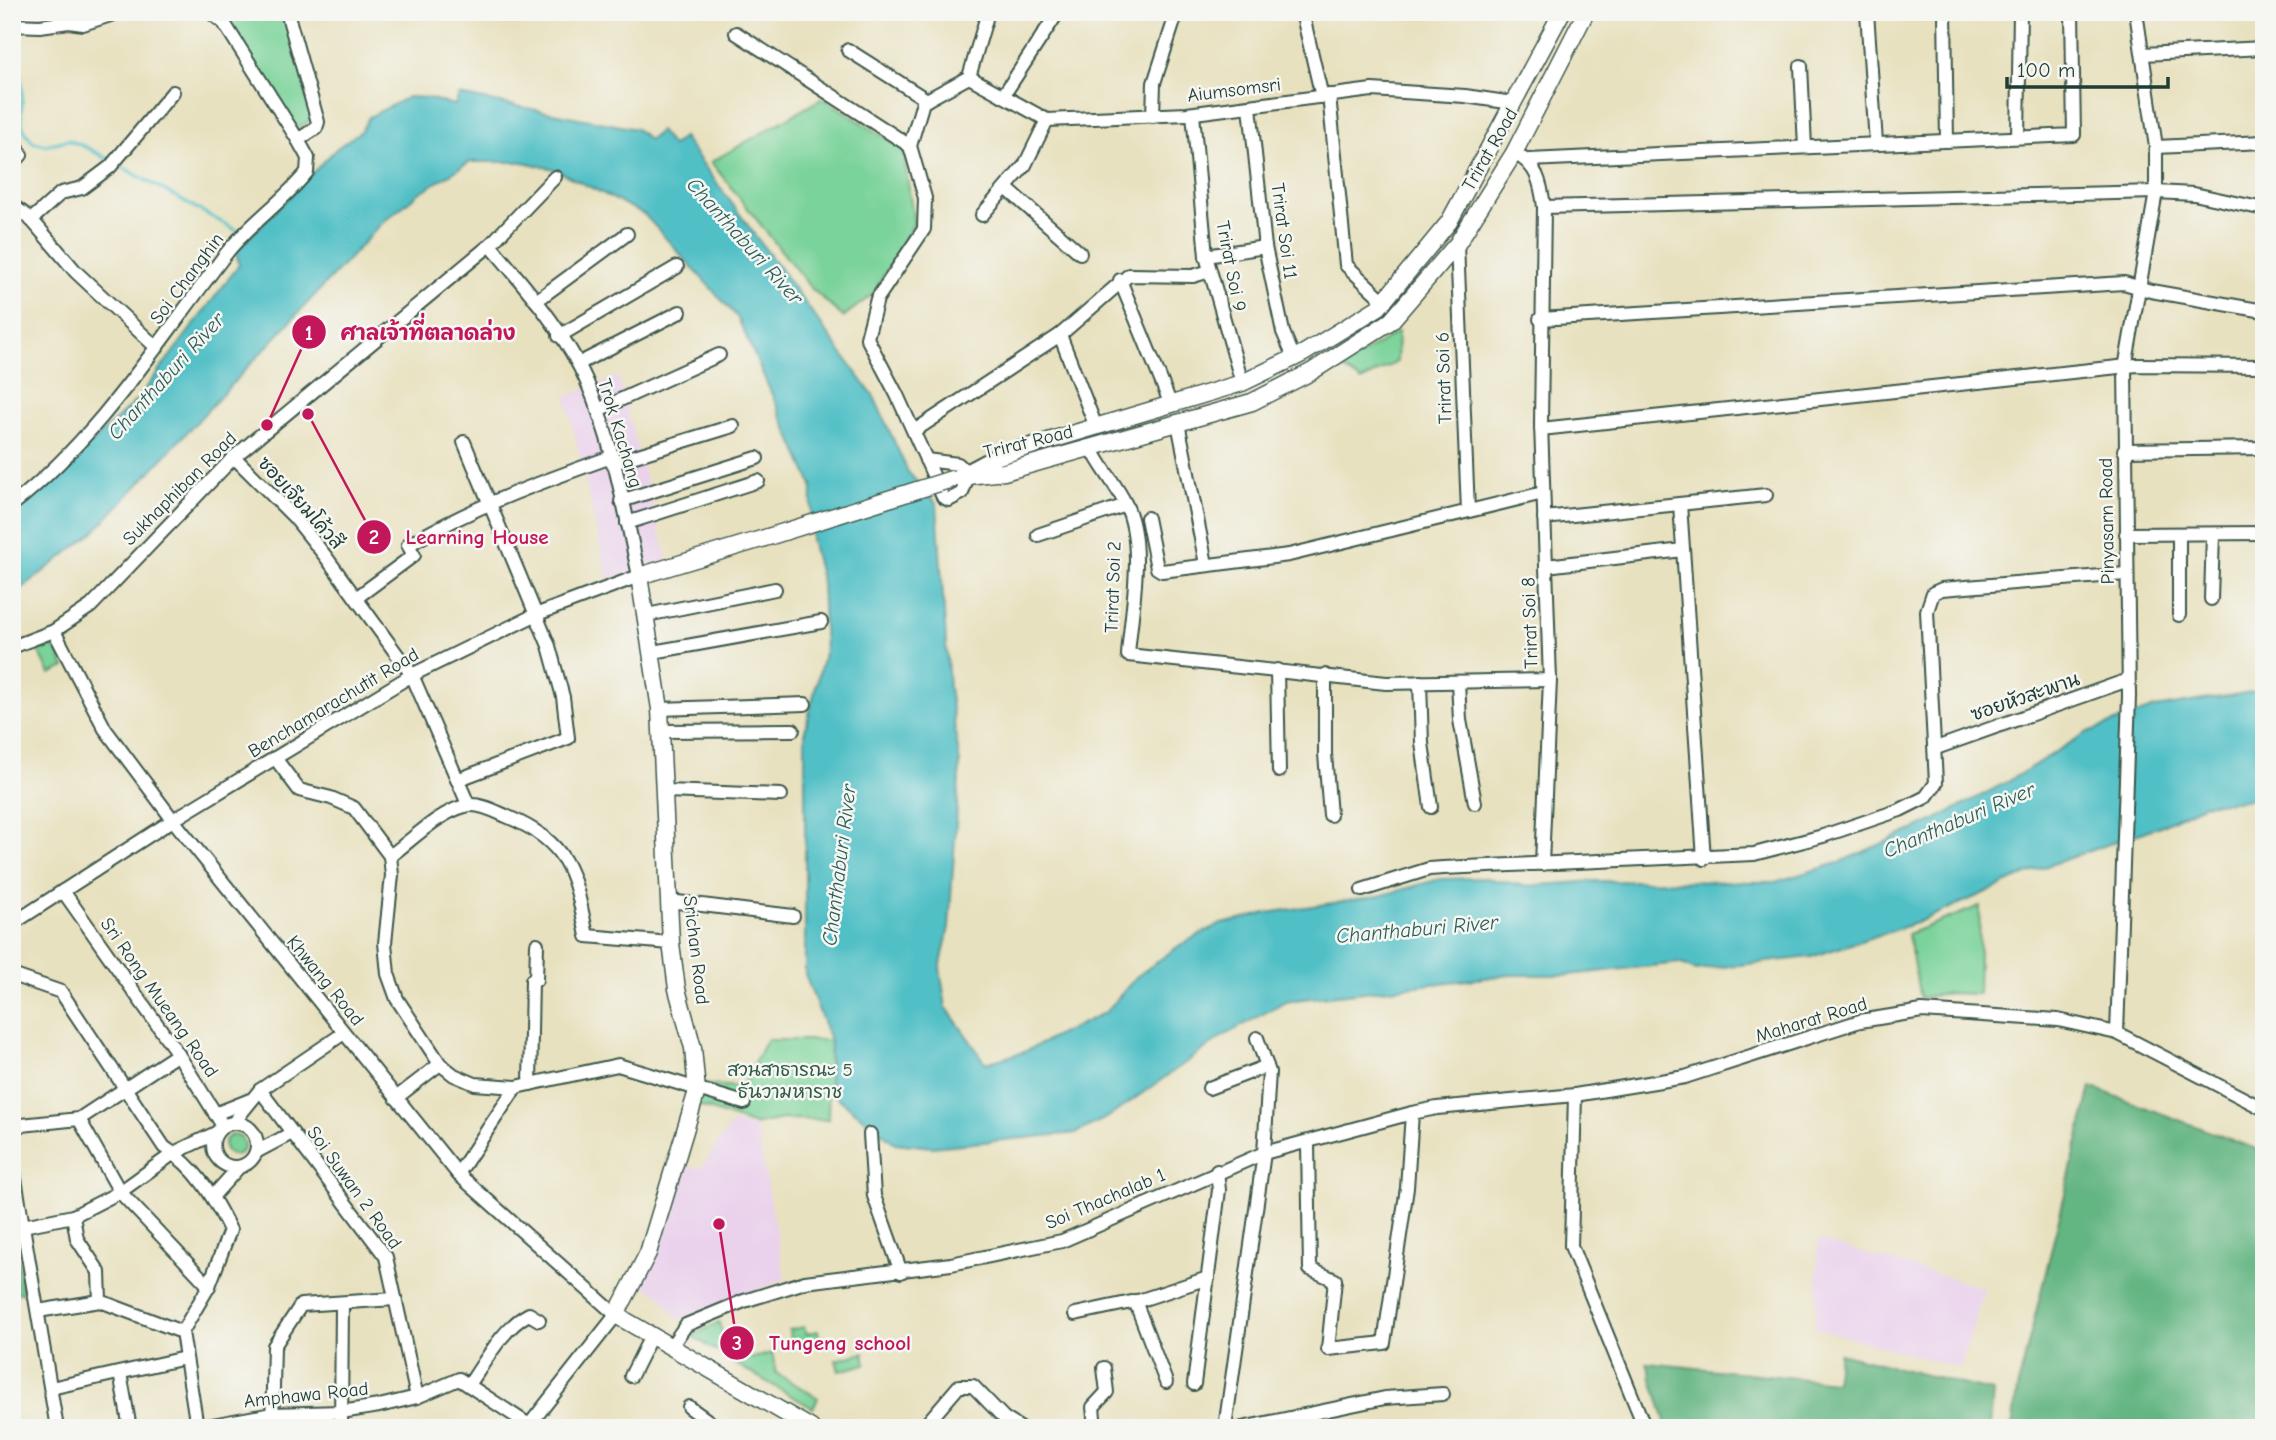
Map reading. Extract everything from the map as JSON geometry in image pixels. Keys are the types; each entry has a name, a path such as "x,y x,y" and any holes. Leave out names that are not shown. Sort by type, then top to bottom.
{"main road":[{"name":"Trirat Road","path":"639,576 961,476 998,456 1242,383 1294,358 1384,301 1450,222 1562,12"},
{"name":"Trirat Road","path":"961,476 1004,472 1252,402 1311,372 1391,321 1457,244 1521,157 1586,12"},
{"name":"Srichan Road","path":"616,1315 648,1253 674,1175 697,1091 693,1048 677,989 671,943 662,731 653,652 639,576"},
{"path":"616,1315 672,1345 800,1425"}],"street":[{"path":"17,25 63,22 83,24 120,12"},
{"path":"210,12 224,23 298,140 316,128 318,122 287,12"},
{"path":"926,460 958,464 962,492 952,500 946,500 926,460 914,432 867,338 877,299 924,229 925,198 910,146 923,102 969,77 988,12"},
{"path":"1003,96 1058,12"},
{"path":"1153,116 1154,83 1177,12"},
{"path":"1302,12 1326,96 1346,265 1384,301"},
{"path":"1867,12 1876,143"},
{"path":"1945,12 1947,141"},
{"path":"2018,137 2020,12"},
{"path":"1521,157 2074,135 2072,12"},
{"name":"Pinyasarn Road","path":"2117,1033 2129,696 2125,368 2156,192 2156,147 2136,12"},
{"path":"736,33 910,146"},
{"path":"2143,54 2264,48"},
{"path":"848,50 927,100"},
{"path":"1801,66 1805,147"},
{"path":"969,77 1047,120 1025,165 982,215"},
{"name":"Aiumsomsri","path":"1047,120 1193,114 1372,90 1465,96 1513,103"},
{"path":"31,220 61,193 82,188 115,162 173,92"},
{"name":"Trirat Soi 11","path":"1250,107 1265,247 1283,332 1294,358"},
{"name":"Trirat Soi 9","path":"1193,114 1206,256 1242,383"},
{"path":"12,134 22,155 12,165"},
{"name":"Soi Changhin","path":"12,205 31,220 76,272 157,348 227,253 307,172 308,158 298,140"},
{"path":"2156,147 2264,142"},
{"name":"Trirat Soi 8","path":"1128,655 1386,683 1550,680 1541,429 1540,318 1544,207 1541,184 1521,157"},
{"name":"Sukhaphiban Road","path":"12,647 54,631 91,606 234,457 490,245 555,177"},
{"path":"1006,188 1080,253"},
{"path":"1544,207 2156,192 2194,194 2264,209"},
{"path":"536,301 626,234"},
{"name":"Trirat Soi 6","path":"1457,244 1468,511"},
{"name":"Trok Kachang","path":"490,245 536,301 578,364 598,410 639,576"},
{"path":"1206,256 1265,247"},
{"path":"559,335 677,267"},
{"path":"914,432 1060,335 1120,280 1129,275 1193,276 1210,271"},
{"path":"1120,280 1171,405"},
{"path":"1540,318 2124,282 2140,288 2264,312"},
{"path":"578,364 680,312"},
{"path":"1060,335 1096,427"},
{"path":"12,505 76,445 157,348"},
{"path":"598,410 719,355"},
{"path":"1541,429 2137,365 2264,366"},
{"path":"1178,423 1206,564"},
{"path":"356,598 414,555 408,545 491,503 611,460 733,426"},
{"path":"457,780 568,738 557,673 491,503 464,442"},
{"name":"Trirat Soi 2","path":"1091,447 1126,505 1135,546 1135,582 1128,655"},
{"path":"2124,450 2264,448"},
{"name":"ซอยเจียมโค้วสี","path":"234,457 295,519 412,675 468,804"},
{"path":"621,501 757,458"},
{"path":"627,523 758,481"},
{"path":"1147,518 1159,570 1289,555 1543,493"},
{"path":"1544,518 1766,495"},
{"path":"1680,504 1704,859"},
{"path":"1038,535 1126,505"},
{"path":"2126,534 2264,533"},
{"path":"2211,599 2213,534"},
{"path":"2179,535 2179,615"},
{"path":"1546,566 1683,550"},
{"path":"1362,890 1429,869 1704,859 1773,851 1918,802 1933,790 1936,783 1927,611 1933,593 1942,589 2126,573"},
{"name":"Benchamarachutit Road","path":"12,924 173,820 412,675 535,615 639,576"},
{"path":"647,615 775,589"},
{"path":"653,652 821,622"},
{"name":"Khwang Road","path":"54,631 99,720 173,820 458,1174 616,1315"},
{"path":"1277,670 1279,771"},
{"path":"1325,675 1325,754 1330,815"},
{"path":"1542,864 1550,680"},
{"name":"ซอยหัวสะพาน","path":"1936,748 2128,681"},
{"path":"1420,682 1422,743 1431,807"},
{"path":"1458,682 1460,720 1475,803"},
{"path":"660,709 805,704"},
{"path":"662,731 793,730"},
{"path":"275,758 299,790 331,798 354,808 390,856 392,874 385,943 387,974 397,999 440,1064 475,1084 516,1087 618,1065 744,1103"},
{"path":"664,791 781,795"},
{"path":"390,856 450,812 468,804 491,809 538,830 566,858 587,936 671,943"},
{"name":"Sri Rong Mueang Road","path":"63,891 178,1054 224,1127"},
{"path":"668,901 793,916"},
{"path":"530,1084 532,980 536,981 537,944"},
{"path":"12,975 61,992 164,1147 186,1160 213,1196 230,1230 209,1286 182,1332 196,1428"},
{"name":"Maharat Road","path":"1437,1108 1575,1095 1685,1077 1860,1021 1922,1011 2058,1020 2117,1033 2264,1109"},
{"path":"215,1114 256,1094 344,1033"},
{"path":"1225,1428 1264,1153 1267,1066 1257,1038"},
{"path":"12,1126 79,1119 178,1054"},
{"path":"396,1098 440,1064"},
{"path":"1209,1088 1267,1066"},
{"path":"458,1174 516,1087"},
{"path":"256,1094 224,1127 212,1146 218,1160 224,1165 246,1165 256,1152 292,1133"},
{"name":"Soi Suwan 2 Road","path":"256,1094 292,1133 386,1257 417,1397"},
{"path":"1575,1095 1572,1246 1645,1428"},
{"name":"Soi Thachalab 1","path":"672,1345 685,1325 744,1301 805,1282 901,1272 1062,1241 1217,1171 1264,1153 1437,1108"},
{"path":"1308,1143 1310,1269 1335,1280 1328,1349 1384,1343 1408,1188 1412,1113"},
{"path":"79,1119 120,1192 209,1286"},
{"path":"23,1226 73,1216 120,1192 174,1153 224,1127 252,1131 256,1152"},
{"path":"870,1134 874,1196 901,1272"},
{"path":"12,1161 57,1428"},
{"path":"213,1196 239,1167"},
{"path":"1194,1384 1220,1190 1217,1171"},
{"path":"73,1216 77,1239 99,1272 100,1301"},
{"path":"1075,1314 1135,1301 1208,1278"},
{"path":"272,1428 274,1346 301,1305 395,1299"},
{"path":"38,1311 100,1301 182,1332"},
{"path":"1135,1301 1166,1382"},
{"path":"341,1428 342,1303"},
{"path":"539,1320 529,1314 519,1320 490,1354 469,1385 528,1426 616,1315"},
{"path":"631,1376 652,1334"},
{"path":"51,1388 185,1358"},
{"path":"1095,1428 1094,1407 1107,1392 1104,1368"},
{"path":"120,1373 130,1428"},
{"name":"Amphawa Road","path":"196,1428 272,1414 341,1412 417,1397 459,1379 469,1385"},
{"path":"923,1428 959,1386 973,1386 1003,1418 1020,1428"},
{"path":"1242,1428 1385,1398 1443,1394"},
{"path":"689,1407 718,1428"}],"shaded area":[{"path":"618,376 668,562 608,580 566,397"},
{"path":"733,1122 756,1128 785,1279 679,1320 660,1295 643,1285 681,1167 701,1168"},
{"path":"1818,1240 1985,1288 1960,1368 1815,1328"}],"green space":[{"path":"218,12 284,12 314,118 295,129"},
{"path":"823,98 903,149 914,223 873,294 843,317 810,287 711,162"},
{"path":"1398,332 1397,362 1361,381 1341,367"},
{"path":"48,639 52,641 65,667 50,674 35,644"},
{"path":"1980,906 1978,994 1949,993 1920,998 1908,934"},
{"name":"สวนสาธารณะ 5 ธันวามหาราช","path":"766,1040 830,1040 828,1120 782,1119 754,1125 694,1104 697,1084 742,1087"},
{"path":"2091,1087 2264,1152 2264,1428 2012,1428 2017,1390"},
{"path":"234,1135 241,1138 244,1145 241,1152 234,1155 227,1152 224,1145 227,1138"},
{"path":"12,1220 24,1293 12,1293"},
{"path":"719,1322 730,1359 692,1336"},
{"path":"804,1327 807,1334 818,1331 820,1339 793,1346 789,1330"},
{"path":"772,1353 776,1373 818,1398 813,1408 734,1363"},
{"path":"864,1353 866,1364 839,1371 836,1360"},
{"path":"1839,1353 1993,1392 1990,1428 1667,1428 1647,1363 1835,1382"}],"water":[{"name":"Chanthaburi River","path":"459,95 636,129 649,140 660,131 672,146 683,137 874,397 908,472 937,504 949,688 960,764 949,927 940,969 946,1007 986,1063 1024,1052 1106,1012 1136,977 1180,945 1218,925 1267,913 1379,896 1440,879 1485,878 1526,886 1597,881 1775,882 1838,863 1931,822 2007,782 2088,732 2155,708 2264,690 2264,798 2204,804 2160,826 2041,868 1916,923 1811,957 1695,970 1679,963 1568,975 1510,975 1286,1001 1222,1037 1110,1116 1076,1133 932,1147 895,1143 829,1091 830,1040 805,974 805,730 825,650 822,583 811,540 812,485 738,318 644,214 554,169 523,162 470,162 419,193 382,223 94,532 12,596 12,513 39,492 136,401 239,265 236,251 337,148 361,131 369,117 408,97 427,98 455,105"}],"waterway":[{"path":"15,28 22,90 21,118 24,129 33,142 46,145 68,140 86,147 241,233"}],"place":[{"name":"Learning House","path":"308,414"},
{"name":"ศาลเจ้าที่ตลาดล่าง","path":"267,425"},
{"name":"Tungeng school","path":"719,1224"}]}
